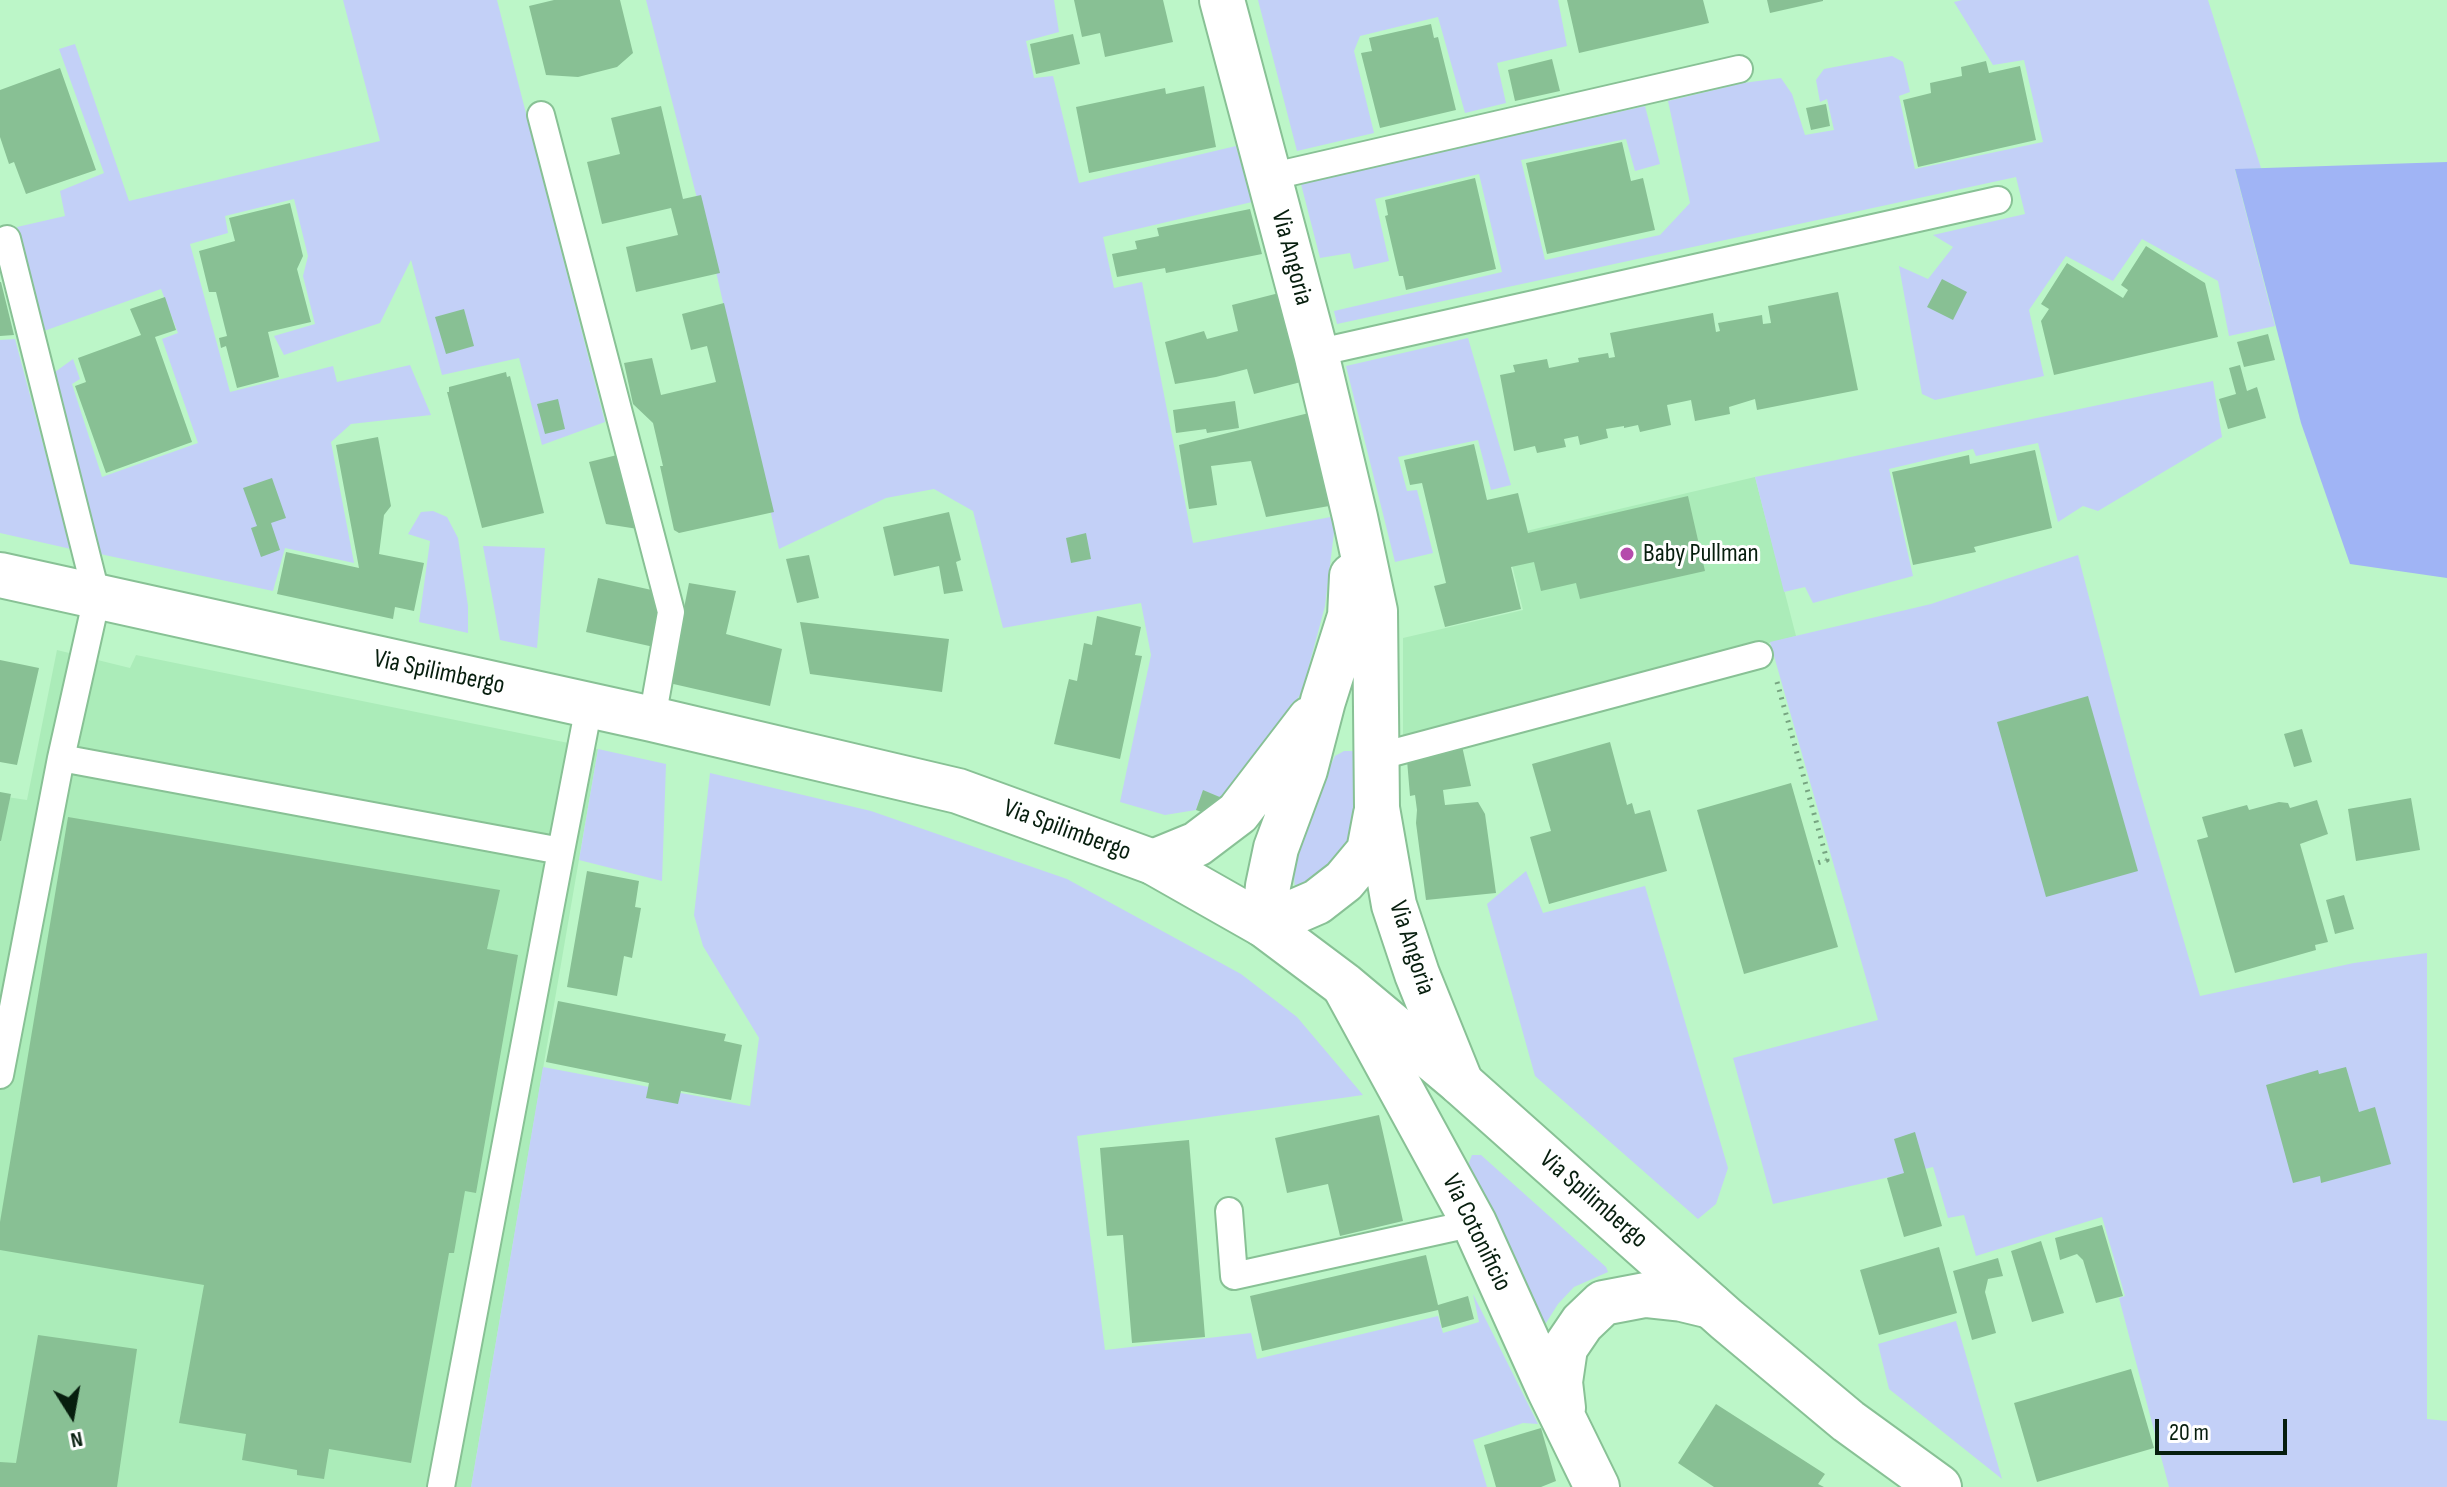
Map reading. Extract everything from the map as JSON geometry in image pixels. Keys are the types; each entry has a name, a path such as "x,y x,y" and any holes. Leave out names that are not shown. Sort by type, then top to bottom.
{"street":[{"name":"Via Angoria","path":"1222,0 1316,353 1375,611 1377,808 1394,905 1417,974 1461,1083"},
{"name":"Via Angoria","path":"1355,517 1350,616 1305,770 1276,848 1264,925 1317,902 1344,881 1369,851 1377,808"},
{"name":"Via Spilimbergo","path":"0,575 652,719 958,791 1153,862 1264,925 1344,985 1461,1083 1711,1306 1848,1421 1939,1487"},
{"name":"Via Angoria","path":"1153,862 1197,844 1238,813 1323,701"},
{"name":"Via Cotonificio","path":"1344,985 1474,1223 1597,1487"},
{"path":"1565,1422 1560,1382 1565,1348 1582,1323 1603,1303 1645,1295 1711,1306"}],"lane":[{"path":"1269,177 1739,69"},
{"path":"541,115 671,612 652,719"},
{"path":"1316,353 1998,200"},
{"path":"0,1075 61,758 97,597 7,239"},
{"path":"1377,757 1759,655"},
{"path":"441,1487 589,706"},
{"path":"61,758 561,851"},
{"path":"1229,1211 1234,1276 1474,1223"}],"path":[{"path":"1759,655 1773,670 1827,860 1814,864"}],"shaded area":[{"path":"343,0 497,0 605,422 542,445 519,358 442,375 411,260 380,323 284,355 274,336 315,324 303,276 308,256 294,199 225,216 228,233 190,244 230,392 333,366 337,382 410,365 431,415 351,424 331,442 354,563 285,548 273,591 100,554 55,372 73,359 80,379 72,384 102,477 198,443 162,339 178,333 161,289 44,331 17,227 65,216 60,191 104,173 59,49 75,44 129,201 380,141"},
{"path":"646,0 1054,0 1059,32 1026,41 1034,78 1053,76 1079,183 1236,146 1252,202 1103,237 1114,288 1142,282 1193,543 1336,516 1325,606 1302,692 1264,749 1222,798 1203,791 1196,810 1165,815 1120,802 1151,655 1141,603 1003,628 973,511 934,489 886,498 779,549 717,276"},
{"path":"1258,0 1558,0 1567,46 1497,63 1506,103 1465,113 1438,17 1360,36 1354,51 1374,133 1297,151"},
{"path":"2208,0 2261,168 2235,170 2275,326 2229,336 2218,281 2142,239 2113,281 2066,256 2029,310 2044,376 1935,400 1922,394 1899,266 1928,279 1953,247 1933,235 2025,214 2016,177 1337,324 1334,311 1502,272 1479,174 1375,199 1389,261 1354,269 1350,253 1320,258 1301,184 1645,106 1660,164 1635,171 1626,139 1521,160 1545,260 1660,235 1690,203 1668,101 1743,83 1781,78 1792,94 1805,135 1834,130 1827,99 1820,102 1816,80 1824,69 1892,56 1903,62 1910,92 1899,96 1915,169 2043,142 2024,60 1993,65 1954,2"},
{"path":"2447,162 2447,578 2350,564 2301,423 2235,169"},
{"path":"1468,338 1511,485 1491,490 1478,440 1398,457 1407,491 1417,490 1433,553 1395,562 1346,366"},
{"path":"15,339 71,549 0,533 0,340"},
{"path":"2213,381 2222,437 2098,511 2083,506 2058,522 2038,443 1976,456 1973,449 1889,469 1913,576 1813,603 1805,587 1784,592 1755,477"},
{"path":"1755,477 1796,636 1403,740 1403,638 1523,610 1505,536"},
{"path":"433,511 447,517 458,538 468,606 468,633 419,622 430,541 408,534 421,512"},
{"path":"483,546 545,548 537,648 500,640"},
{"path":"2078,555 2136,778 2200,996 2354,963 2427,953 2427,1419 2447,1421 2447,1487 2169,1487 2119,1298 2125,1296 2102,1217 1976,1256 1964,1215 1948,1218 1933,1167 1773,1204 1733,1058 1878,1020 1770,642 1931,604"},
{"path":"57,650 130,668 136,655 598,749 471,1487 0,1487 0,796 27,800"},
{"path":"598,749 666,764 662,881 579,860"},
{"path":"1344,751 1353,751 1359,758 1360,811 1345,856 1295,891 1293,857 1303,824 1335,756"},
{"path":"710,773 871,811 1067,879 1241,974 1297,1017 1363,1095 1077,1136 1105,1350 1251,1333 1257,1359 1438,1316 1443,1333 1479,1322 1473,1294 1538,1424 1523,1423 1473,1440 1487,1487 471,1487 543,1067 750,1106 759,1038 703,946 694,915"},
{"path":"1526,871 1543,913 1645,886 1728,1168 1716,1204 1698,1219 1535,1076 1487,904"},
{"path":"1472,1155 1481,1155 1606,1267 1608,1272 1574,1287 1546,1323 1540,1323 1537,1319 1468,1165"},
{"path":"1956,1321 2002,1479 1889,1389 1878,1344"}],"building":[{"path":"554,0 620,0 633,53 617,67 578,77 546,75 529,6"},
{"path":"1074,0 1163,0 1173,42 1105,57 1100,33 1082,37"},
{"path":"1567,0 1703,0 1709,23 1579,53"},
{"path":"1767,0 1823,0 1823,1 1770,13"},
{"path":"1431,24 1434,38 1438,37 1456,110 1380,128 1361,53 1372,51 1369,38"},
{"path":"1073,34 1080,64 1036,74 1030,44"},
{"path":"1552,59 1560,91 1515,101 1508,70"},
{"path":"1986,61 1989,73 2020,66 2036,140 1918,167 1903,100 1931,93 1930,83 1962,76 1961,67"},
{"path":"60,68 96,170 26,194 14,162 9,164 0,137 0,90"},
{"path":"1204,86 1216,147 1089,173 1076,107 1165,88 1166,94"},
{"path":"1826,104 1830,126 1811,130 1806,108"},
{"path":"661,106 683,199 701,195 720,273 636,292 626,247 678,235 671,208 602,224 587,162 620,154 611,118"},
{"path":"1622,142 1631,181 1643,178 1655,230 1547,254 1526,163"},
{"path":"1475,178 1496,269 1406,290 1403,276 1399,276 1385,216 1388,215 1385,200"},
{"path":"290,203 303,256 297,269 311,322 268,332 279,377 237,388 226,346 221,348 219,338 227,336 216,292 209,292 199,251 235,241 229,218"},
{"path":"1250,209 1262,254 1166,273 1165,268 1117,277 1112,254 1137,249 1135,241 1159,236 1157,228"},
{"path":"2146,246 2205,283 2218,337 2054,375 2041,321 2049,309 2041,304 2067,263 2123,298 2128,290 2121,285"},
{"path":"1942,279 1967,292 1953,320 1927,307"},
{"path":"1,282 14,335 0,336"},
{"path":"1838,292 1858,390 1757,410 1755,399 1729,407 1730,414 1695,421 1691,400 1667,405 1671,425 1640,432 1638,425 1624,426 1606,429 1608,438 1580,445 1578,436 1564,439 1566,447 1537,453 1535,446 1514,451 1500,375 1515,372 1513,365 1547,359 1549,368 1579,362 1578,358 1608,353 1609,358 1615,357 1610,333 1713,313 1716,332 1720,331 1718,323 1762,315 1763,324 1771,323 1768,306"},
{"path":"1279,293 1301,382 1254,394 1247,369 1175,384 1165,342 1204,331 1207,339 1238,331 1232,305"},
{"path":"165,297 176,330 155,337 192,442 106,473 75,386 86,382 78,358 141,335 130,309"},
{"path":"724,303 774,512 679,533 674,530 653,423 633,404 624,363 652,358 661,395 716,382 707,346 691,350 682,314"},
{"path":"464,309 474,346 446,354 435,317"},
{"path":"2268,334 2275,360 2244,367 2237,342"},
{"path":"2240,365 2247,391 2257,387 2266,418 2228,429 2219,399 2236,394 2229,368"},
{"path":"506,372 507,377 510,376 544,513 482,528 447,392 449,387"},
{"path":"558,399 565,429 545,434 537,404"},
{"path":"1235,401 1239,428 1207,433 1206,429 1176,433 1173,410"},
{"path":"1313,412 1335,505 1266,517 1251,461 1211,466 1217,505 1189,509 1179,445"},
{"path":"378,437 391,506 384,515 379,554 424,563 414,611 395,607 393,619 277,594 286,552 359,568 336,445"},
{"path":"1474,444 1487,500 1518,493 1528,533 1688,496 1705,571 1580,599 1576,583 1541,591 1534,562 1511,567 1521,609 1445,627 1434,586 1446,583 1422,483 1410,485 1404,460"},
{"path":"2035,450 2052,528 1974,547 1976,552 1913,565 1892,472 1969,455 1970,464"},
{"path":"617,455 638,529 606,524 589,462"},
{"path":"272,478 286,518 271,523 280,550 261,557 251,528 257,526 243,488"},
{"path":"949,512 961,560 956,562 963,591 944,594 939,566 894,576 883,527"},
{"path":"1086,533 1091,559 1071,563 1066,538"},
{"path":"809,555 819,598 797,603 786,559"},
{"path":"598,578 665,593 654,647 586,632"},
{"path":"689,583 736,591 726,634 782,649 770,706 669,683"},
{"path":"1097,616 1141,627 1135,655 1142,656 1120,759 1054,744 1069,679 1077,681 1084,643 1092,645"},
{"path":"800,622 949,639 942,692 810,674"},
{"path":"0,660 39,668 17,765 0,762"},
{"path":"2088,696 2138,871 2046,897 1997,722"},
{"path":"2302,729 2312,762 2294,767 2284,734"},
{"path":"1610,742 1627,805 1632,803 1635,814 1650,810 1667,871 1549,904 1530,837 1551,831 1532,764"},
{"path":"1462,746 1471,786 1443,790 1445,805 1478,802 1485,814 1496,893 1426,900 1415,795 1410,796 1407,760"},
{"path":"1791,783 1838,947 1744,974 1697,810"},
{"path":"1203,790 1222,798 1215,817 1196,810"},
{"path":"0,792 11,794 1,841 0,841"},
{"path":"2411,798 2420,850 2356,861 2348,809"},
{"path":"2317,800 2328,834 2300,844 2328,942 2315,945 2316,950 2235,973 2197,840 2208,837 2202,817 2247,805 2249,810 2279,802 2288,803 2290,808"},
{"path":"68,817 500,890 487,949 518,955 476,1193 465,1191 454,1253 449,1253 411,1463 329,1449 324,1479 297,1475 297,1470 242,1460 246,1434 179,1423 204,1285 0,1250 0,1222"},
{"path":"587,871 639,881 635,907 641,908 632,958 624,956 617,996 567,987"},
{"path":"2344,895 2354,929 2335,934 2326,900"},
{"path":"558,1001 726,1034 724,1041 742,1045 731,1100 681,1091 678,1104 646,1098 649,1083 546,1062"},
{"path":"2346,1067 2359,1112 2375,1107 2391,1164 2321,1183 2320,1176 2293,1183 2266,1085 2318,1070 2319,1074"},
{"path":"1379,1115 1403,1221 1340,1236 1328,1184 1287,1193 1275,1138"},
{"path":"1915,1132 1942,1226 1904,1237 1887,1178 1904,1173 1894,1139"},
{"path":"1189,1140 1205,1337 1132,1343 1123,1235 1107,1236 1100,1148"},
{"path":"2102,1225 2123,1296 2096,1303 2083,1260 2077,1254 2060,1260 2055,1238"},
{"path":"2041,1241 2064,1313 2032,1322 2011,1251"},
{"path":"1939,1247 1957,1313 1879,1335 1860,1270"},
{"path":"1426,1255 1438,1305 1468,1296 1474,1319 1442,1328 1438,1310 1262,1351 1250,1296"},
{"path":"1998,1258 2003,1276 1988,1279 1985,1292 1996,1333 1972,1340 1953,1271"},
{"path":"38,1335 137,1349 117,1487 0,1487 0,1462 16,1463"},
{"path":"2131,1369 2154,1448 2037,1482 2014,1403"},
{"path":"1716,1404 1825,1474 1818,1484 1824,1487 1714,1487 1678,1463"},
{"path":"1541,1428 1556,1481 1541,1487 1496,1487 1484,1445"}],"place":[{"name":"Baby Pullman","path":"1627,554"}]}
